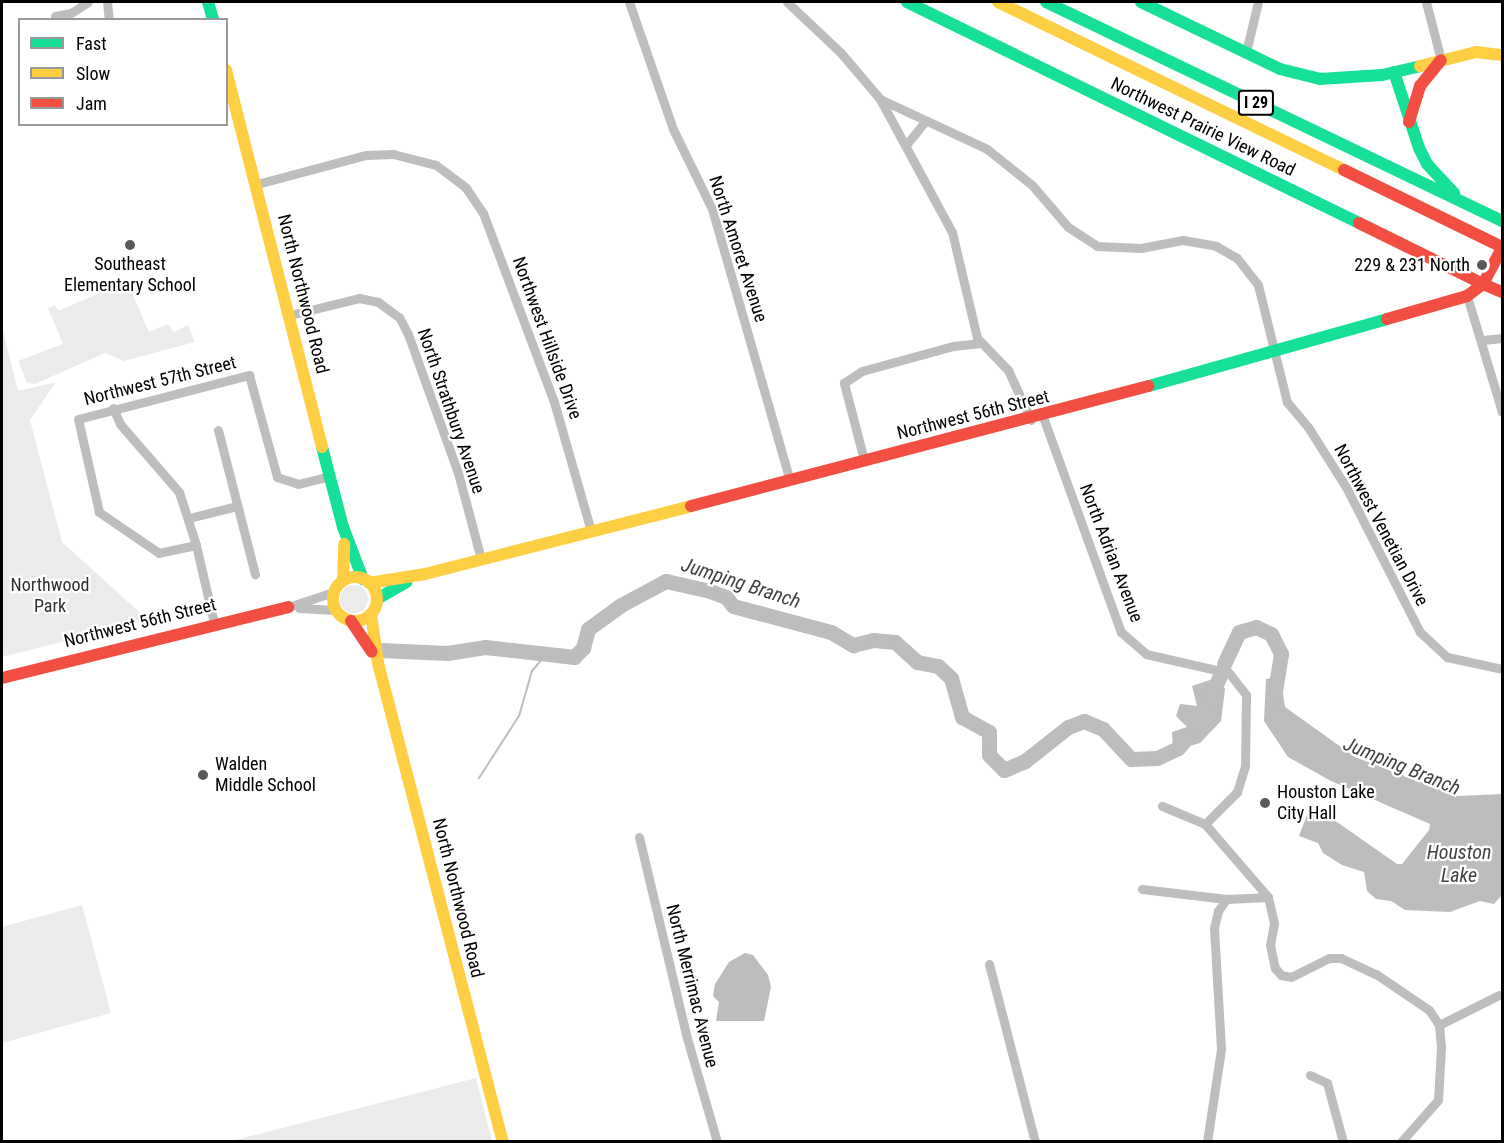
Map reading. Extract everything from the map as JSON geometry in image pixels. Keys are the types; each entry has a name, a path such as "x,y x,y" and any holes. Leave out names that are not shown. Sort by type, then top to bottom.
{"main road":[{"path":"208,2 212,18"},
{"name":"Northwest Prairie View Road","path":"907,2 1503,292"},
{"name":"I 29","path":"998,2 1503,248"},
{"name":"I 29","path":"1046,2 1497,218"},
{"path":"1141,2 1159,6 1280,69 1320,79 1355,80 1476,52 1503,55"},
{"path":"1409,123 1420,86 1441,60"},
{"path":"1394,72 1409,123 1427,164 1466,204"},
{"name":"North Northwood Road","path":"228,77 343,527 366,581"},
{"name":"Northwest 56th Street","path":"366,581 425,574 789,478 1037,418 1467,296 1483,284 1503,248"},
{"name":"North Northwood Road","path":"343,527 343,580"},
{"name":"Northwest 56th Street","path":"377,599 425,574"},
{"path":"343,580 366,581 377,599 371,614 351,621 336,610 334,592 343,580"},
{"name":"Northwest 56th Street","path":"2,678 214,623 288,608"},
{"name":"North Northwood Road","path":"371,614 378,663 503,1142"},
{"name":"North Northwood Road","path":"351,621 359,628 378,663"}],"street":[{"path":"55,16 71,13 88,2"},
{"path":"107,2 109,18"},
{"name":"North Amoret Avenue","path":"629,2 673,129 712,209 789,478"},
{"name":"North Adrian Avenue","path":"787,2 841,53 880,99 952,232 975,333 981,343 1012,376 1037,418 1121,632 1146,654 1213,667 1229,673 1246,696 1245,766 1234,797 1205,824"},
{"path":"1246,52 1258,2"},
{"path":"1426,2 1441,60"},
{"name":"Northwest Venetian Drive","path":"880,99 924,123 965,137 1003,160 1045,197 1068,227 1097,246 1141,248 1183,240 1216,246 1237,258 1258,285 1272,351 1287,402 1308,427 1346,487 1420,632 1447,657 1503,669"},
{"path":"906,146 924,123"},
{"name":"Northwest Hillside Drive","path":"257,184 378,154 408,156 444,170 466,188 483,213 573,457 591,531"},
{"path":"1467,296 1483,340 1503,412"},
{"name":"North Strathbury Avenue","path":"290,315 359,298 378,302 399,317 458,473 481,559"},
{"path":"1483,340 1503,339"},
{"path":"864,460 844,383 862,371 953,346 981,343"},
{"name":"Northwest 57th Street","path":"196,545 159,553 99,512 78,419 113,408 249,375 277,477 298,484 330,476"},
{"path":"113,408 120,424 179,492 189,518 214,623"},
{"path":"218,430 255,573"},
{"path":"189,518 237,506"},
{"name":"Northwest 56th Street","path":"288,608 334,592"},
{"name":"Northwest 56th Street","path":"288,608 336,610"},
{"path":"1162,806 1205,824 1268,897 1274,923 1270,945 1275,968 1281,975 1292,977 1329,958 1341,958 1406,994 1429,1010 1438,1025 1438,1100 1401,1142"},
{"name":"North Merrimac Avenue","path":"639,837 687,1038 717,1142"},
{"path":"1142,889 1226,899 1268,897"},
{"path":"1207,1142 1221,1049 1214,928 1218,911 1226,899"},
{"path":"989,964 1035,1142"},
{"path":"1438,1025 1499,996"},
{"path":"1310,1075 1326,1083 1343,1142"}],"green space":[{"path":"127,281 149,332 168,324 174,332 188,325 195,342 124,361 105,353 35,384 27,383 18,361 63,344 48,308 55,305 58,311"},
{"name":"Northwood Park","path":"2,327 18,391 56,382 30,420 62,542 148,620 2,657"},
{"path":"354,585 364,589 368,599 364,609 354,613 344,609 340,599 344,589"},
{"path":"82,905 111,1013 2,1043 2,927"},
{"path":"476,1078 492,1141 232,1141"}],"water":[{"name":"Houston Lake","path":"1275,678 1281,681 1285,707 1355,757 1458,796 1502,794 1502,895 1494,904 1480,901 1450,912 1405,910 1391,901 1376,899 1367,891 1364,872 1342,865 1323,853 1318,843 1299,836 1307,815 1313,811 1324,813 1397,864 1402,864 1429,830 1430,824 1331,781 1288,757 1264,721 1266,679"},
{"path":"1213,679 1219,680 1225,689 1221,721 1200,743 1173,751 1172,732 1187,727 1176,716 1180,704 1197,706 1192,686"},
{"path":"745,953 753,955 768,975 771,987 764,1021 716,1021 719,1002 713,996 715,984 729,962"}],"waterway":[{"name":"Jumping Branch","path":"380,650 447,653 485,647 574,657 583,648 588,629 621,605 666,581 710,591 726,597 733,606 831,632 853,645 873,640 895,642 917,662 938,666 951,678 962,717 989,732 989,755 1004,770 1025,761 1068,727 1084,721 1103,729 1131,759 1157,758 1178,748 1188,737"},
{"name":"Jumping Branch","path":"1224,664 1239,632 1256,627 1271,634 1281,654 1274,697"},
{"path":"479,778 519,716 532,671 547,653"},
{"name":"Jumping Branch","path":"1210,698 1220,676"}],"traffic: fast":[{"path":"208,2 212,18"},
{"path":"907,2 1359,223"},
{"path":"1046,2 1502,221"},
{"path":"1141,2 1280,69 1320,79 1382,75 1420,66"},
{"path":"1394,72 1419,148 1427,164 1454,193"},
{"path":"1149,386 1387,319"},
{"path":"322,447 343,527 363,579"},
{"path":"377,599 407,582"}],"traffic: slow":[{"path":"998,2 1344,170"},
{"path":"1420,66 1476,52 1502,55"},
{"path":"228,78 322,447"},
{"path":"369,583 425,574 691,506"},
{"path":"343,581 344,544"},
{"path":"355,577 370,584 377,599 370,614 355,621 340,614 333,599 340,584 355,577"},
{"path":"371,614 378,663 503,1142"}],"traffic: jam":[{"path":"1409,122 1420,86 1441,60"},
{"path":"1344,170 1502,247"},
{"path":"1359,223 1483,284"},
{"path":"1387,319 1467,296 1483,284 1502,248"},
{"path":"1483,284 1502,292"},
{"path":"691,506 1149,386"},
{"path":"2,678 288,607"},
{"path":"351,621 372,652"}],"place":[{"name":"Southeast Elementary School","path":"130,245"},
{"name":"229 & 231 North","path":"1482,265"},
{"name":"Walden Middle School","path":"203,775"},
{"name":"Houston Lake City Hall","path":"1265,803"}]}
